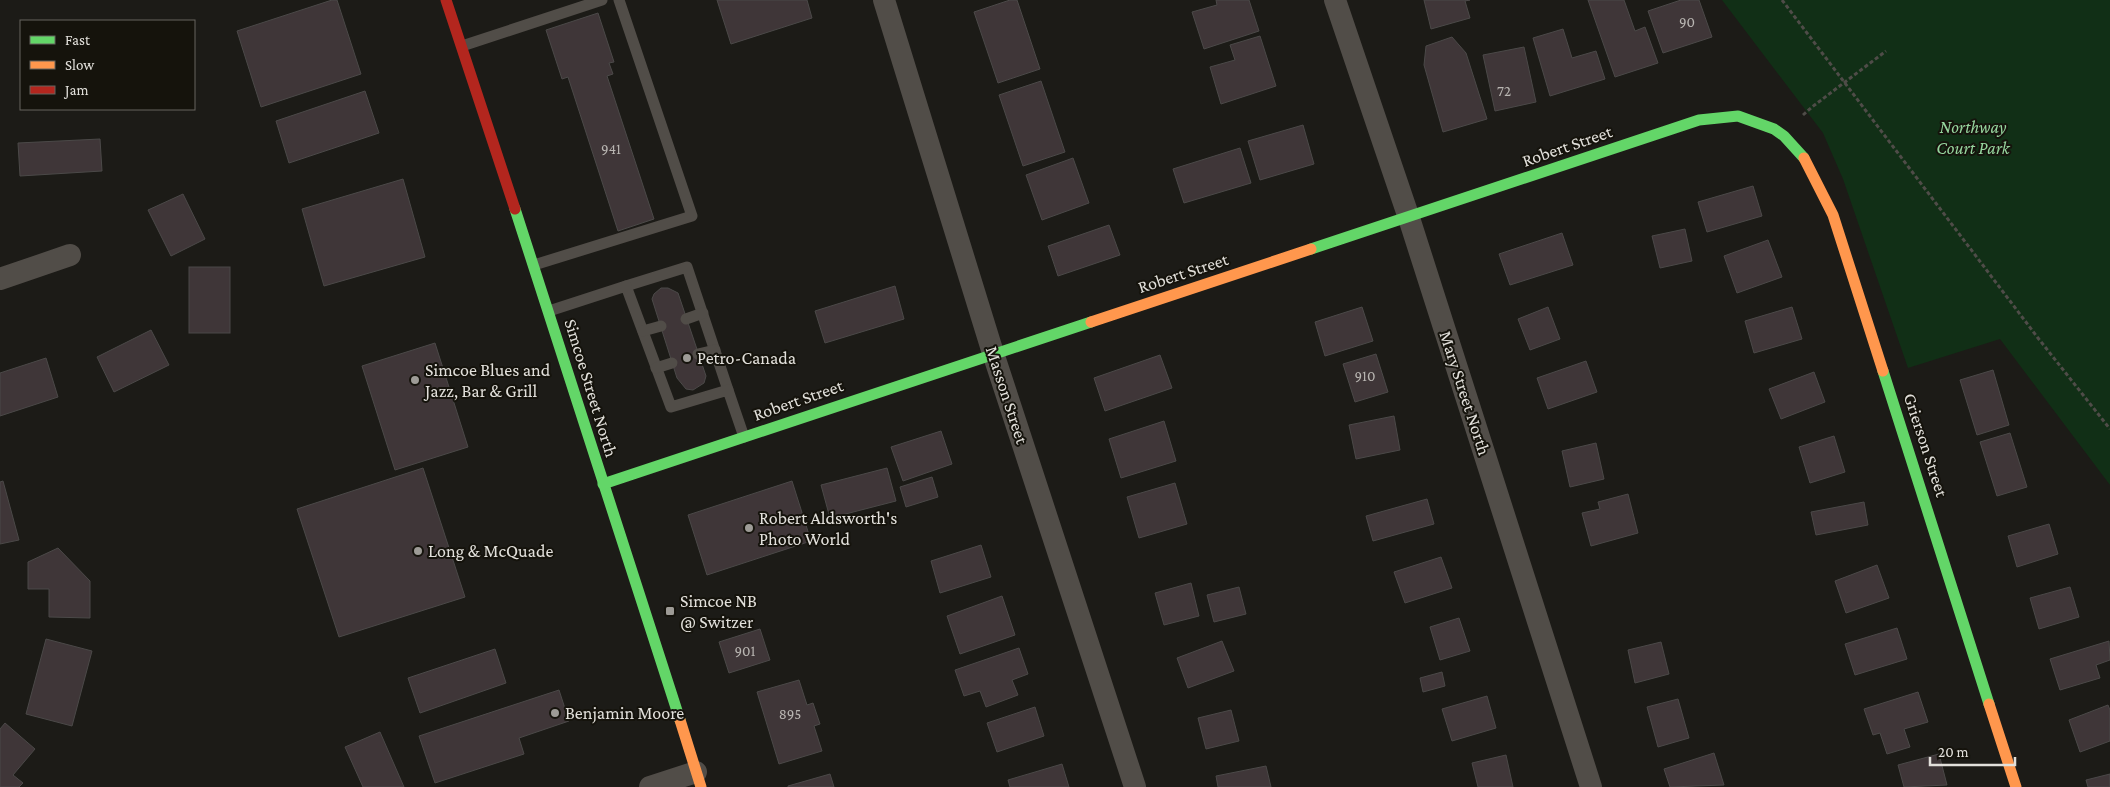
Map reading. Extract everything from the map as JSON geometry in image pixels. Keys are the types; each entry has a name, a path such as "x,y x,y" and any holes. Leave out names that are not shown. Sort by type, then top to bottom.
{"street":[{"name":"Simcoe Street North","path":"446,0 549,311 698,779"},
{"name":"Masson Street","path":"884,0 993,353 1136,787"},
{"name":"Mary Street North","path":"1335,0 1409,218 1590,787"},
{"name":"Robert Street","path":"603,484 993,353 1409,218 1699,120 1738,116 1779,132"},
{"name":"Grierson Street","path":"1779,132 1808,162 1833,215 2016,787"},
{"path":"0,279 70,255"},
{"path":"650,787 698,779"}],"lane":[{"path":"461,46 602,0"},
{"path":"534,265 692,216 619,0"},
{"path":"549,311 687,267 744,437"},
{"path":"626,286 671,406 728,390"},
{"path":"686,319 702,314"},
{"path":"643,331 661,326"},
{"path":"698,354 715,350"},
{"path":"656,368 672,363"}],"path":[{"path":"1782,0 1826,55 1845,84 2038,338 2110,429"},
{"path":"1779,132 1845,84 1886,51"}],"green space":[{"name":"Northway Court Park","path":"1722,0 2110,0 2110,485 2000,339 1908,368 1843,179 1823,133"}],"building":[{"path":"337,0 361,74 261,107 237,31"},
{"path":"717,0 807,0 812,18 731,44"},
{"path":"1010,0 1017,0 1040,69 998,83 974,12"},
{"path":"1216,0 1249,0 1259,31 1204,49 1192,12 1217,5"},
{"path":"1424,0 1470,0 1465,1 1470,18 1431,29"},
{"path":"1588,0 1624,0 1635,31 1645,27 1658,63 1615,77"},
{"path":"1681,0 1699,0 1712,37 1663,53 1648,11"},
{"path":"598,13 614,62 609,63 613,74 607,76 654,219 618,231 568,77 562,79 546,30"},
{"path":"1563,29 1572,58 1596,51 1605,79 1550,96 1533,38"},
{"path":"1260,36 1276,86 1221,104 1210,67 1235,60 1230,45"},
{"path":"1452,37 1466,53 1487,119 1443,132 1424,65 1426,46"},
{"path":"1524,47 1536,102 1495,111 1483,55"},
{"path":"1041,81 1065,152 1023,166 999,95"},
{"path":"365,91 379,133 289,163 276,121"},
{"path":"1303,125 1314,164 1260,180 1248,141"},
{"path":"100,139 102,171 20,176 18,143"},
{"path":"1240,148 1251,183 1184,203 1173,169"},
{"path":"1073,158 1089,203 1042,220 1026,175"},
{"path":"403,179 425,257 324,286 302,209"},
{"path":"1753,186 1762,216 1707,232 1698,202"},
{"path":"183,194 205,239 171,256 148,210"},
{"path":"1109,225 1120,255 1058,276 1048,246"},
{"path":"1685,229 1692,261 1660,268 1652,236"},
{"path":"1562,233 1573,265 1510,285 1499,254"},
{"path":"1768,240 1782,277 1737,293 1724,256"},
{"path":"189,267 230,267 230,333 189,333"},
{"path":"895,286 904,319 825,343 815,311"},
{"path":"661,288 668,288 678,293 706,376 704,383 693,390 686,389 677,378 652,299 654,294"},
{"path":"1362,307 1373,341 1325,356 1315,322"},
{"path":"1548,307 1560,339 1530,350 1518,319"},
{"path":"1792,307 1802,339 1754,353 1745,321"},
{"path":"151,330 169,365 114,392 97,357"},
{"path":"435,343 468,447 395,470 362,366"},
{"path":"1376,354 1388,392 1355,402 1343,364"},
{"path":"1160,355 1172,388 1105,411 1094,378"},
{"path":"46,358 58,397 0,416 0,373"},
{"path":"1586,361 1597,392 1548,409 1537,378"},
{"path":"1993,370 2009,425 1977,435 1960,380"},
{"path":"1814,372 1825,402 1781,419 1769,389"},
{"path":"1394,416 1400,450 1356,459 1349,425"},
{"path":"1164,421 1176,461 1121,478 1109,439"},
{"path":"941,431 952,464 903,481 891,447"},
{"path":"2010,433 2027,487 1997,496 1980,442"},
{"path":"1834,436 1845,472 1810,483 1799,447"},
{"path":"1596,443 1604,479 1570,487 1562,451"},
{"path":"423,468 465,597 339,637 297,509"},
{"path":"887,468 896,501 830,518 821,485"},
{"path":"932,477 938,497 906,507 900,487"},
{"path":"3,481 19,540 0,544 0,482"},
{"name":"Robert Aldsworth's Photo World","path":"792,481 811,541 707,575 688,515"},
{"path":"1175,483 1187,524 1139,538 1127,497"},
{"path":"1628,494 1638,533 1591,546 1582,513 1600,509 1598,502"},
{"path":"1427,499 1434,524 1373,541 1366,516"},
{"path":"1864,502 1868,525 1816,535 1811,512"},
{"path":"2049,524 2058,554 2017,567 2008,536"},
{"path":"981,545 991,577 940,593 931,561"},
{"path":"58,548 90,581 90,618 49,617 49,589 28,589 28,562"},
{"path":"1441,557 1452,588 1405,603 1394,572"},
{"path":"1877,565 1889,598 1846,613 1835,581"},
{"path":"1191,583 1199,616 1164,625 1155,593"},
{"path":"1239,587 1246,614 1214,622 1207,595"},
{"path":"2070,587 2079,617 2039,629 2030,598"},
{"path":"1002,596 1015,635 960,654 947,616"},
{"path":"1459,618 1470,651 1440,660 1430,627"},
{"path":"1897,628 1907,659 1855,675 1845,644"},
{"path":"760,629 770,660 729,673 719,642"},
{"path":"46,639 92,651 72,726 26,714"},
{"path":"1222,641 1234,671 1188,688 1177,658"},
{"path":"2109,641 2110,660 2096,665 2100,678 2060,690 2050,659"},
{"path":"1661,642 1669,674 1635,683 1628,650"},
{"path":"1019,648 1028,674 1012,680 1018,695 986,707 980,691 964,696 955,670"},
{"path":"495,649 506,683 420,713 408,678"},
{"path":"1442,672 1445,686 1423,692 1420,678"},
{"path":"799,680 807,705 813,703 820,724 814,726 822,751 779,764 757,692"},
{"path":"559,690 569,721 519,738 524,754 435,783 419,736"},
{"path":"1918,692 1928,722 1904,729 1910,747 1887,754 1880,733 1873,735 1864,709"},
{"path":"1487,696 1496,728 1452,741 1442,709"},
{"path":"1678,699 1689,738 1658,747 1647,707"},
{"path":"2108,705 2110,710 2110,741 2080,752 2069,720"},
{"path":"1035,707 1044,736 997,752 987,723"},
{"path":"1231,710 1239,741 1206,749 1198,718"},
{"path":"5,723 35,749 13,775 23,783 19,787 0,787 0,729"},
{"path":"380,732 404,787 363,787 345,747"},
{"path":"1714,753 1724,785 1670,787 1664,769"},
{"path":"1939,754 1947,785 1904,787 1898,765"},
{"path":"1506,755 1513,787 1478,787 1472,763"},
{"path":"1062,764 1069,787 1010,787 1008,780"},
{"path":"1266,766 1271,787 1218,787 1216,776"},
{"path":"830,774 834,787 788,787 788,786"},
{"path":"2110,774 2110,787 2088,787 2086,780"}],"traffic: fast":[{"path":"1311,249 1699,120 1738,116 1774,129 1784,136 1804,158"},
{"path":"515,209 680,720"},
{"path":"603,484 1091,322"},
{"path":"1883,371 1989,704"}],"traffic: slow":[{"path":"1804,158 1833,215 1883,371"},
{"path":"1091,322 1311,249"},
{"path":"1989,704 2016,787"},
{"path":"680,720 701,787"}],"traffic: jam":[{"path":"446,0 515,209"}],"place":[{"name":"Petro-Canada","path":"687,358"},
{"name":"Simcoe Blues and Jazz, Bar & Grill","path":"415,380"},
{"name":"Robert Aldsworth's Photo World","path":"749,528"},
{"name":"Long & McQuade","path":"418,551"},
{"name":"Simcoe NB @ Switzer","path":"670,611"},
{"name":"Benjamin Moore","path":"555,713"}]}
